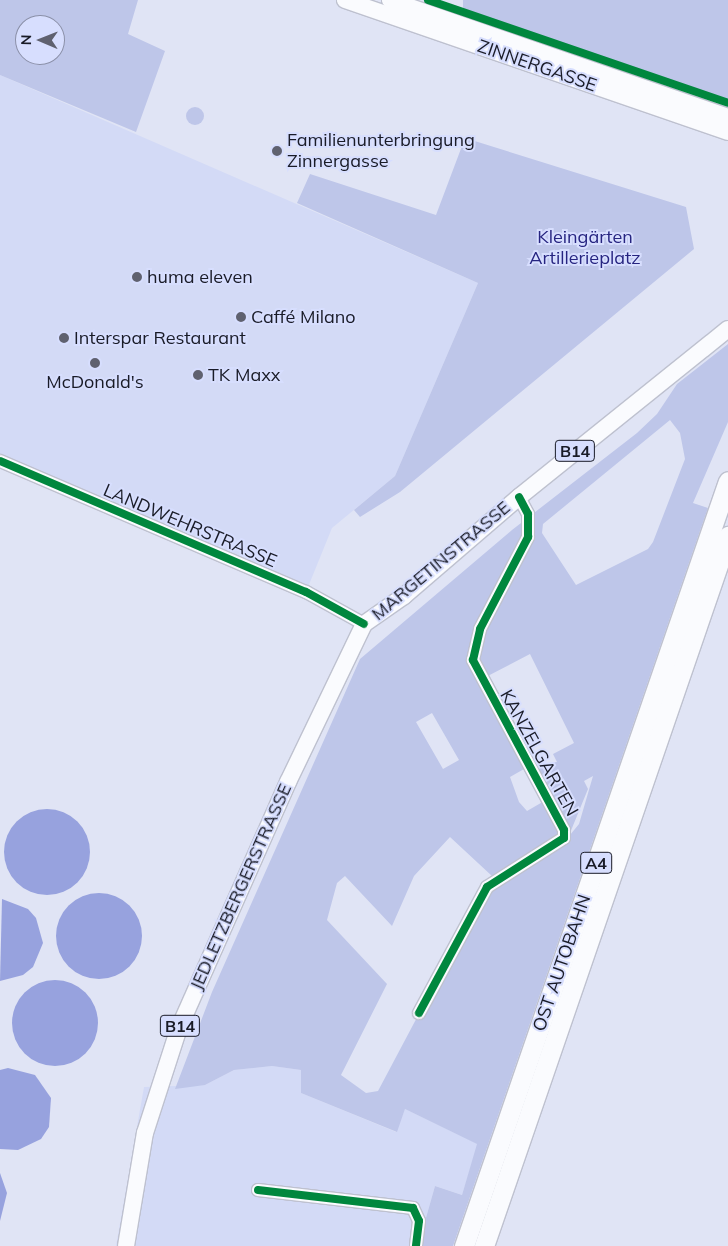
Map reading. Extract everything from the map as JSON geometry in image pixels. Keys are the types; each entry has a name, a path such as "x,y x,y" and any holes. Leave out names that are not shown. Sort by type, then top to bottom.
{"highway":[{"name":"OST AUTOBAHN","path":"464,1246 728,481"},
{"name":"OST AUTOBAHN","path":"484,1246 728,536"}],"main road":[{"name":"ZINNERGASSE","path":"345,0 728,132"},
{"name":"ZINNERGASSE","path":"390,0 728,117"},
{"name":"MARGETINSTRASSE","path":"364,624 404,596 519,497 728,330"},
{"name":"JEDLETZBERGERSTRASSE","path":"126,1246 145,1133 176,1037 288,782 364,624"}],"street":[{"name":"LANDWEHRSTRASSE","path":"0,461 306,592 364,624"},
{"name":"KANZELGARTEN","path":"419,1013 487,888 564,838 564,830 473,660 480,629 528,537 528,514 519,497"},
{"path":"258,1190 413,1208 420,1221 416,1246"}],"shaded area":[{"path":"0,75 478,283 395,476 332,528 306,592 0,461"},
{"path":"272,1066 301,1070 301,1093 396,1132 405,1109 478,1144 462,1195 435,1186 418,1246 116,1246 144,1087 205,1085 234,1070"}],"green space":[{"path":"0,0 138,0 128,34 165,51 136,132 0,75"},
{"path":"463,0 728,0 728,100 463,9"},
{"path":"195,107 201,110 204,116 201,122 195,125 189,122 186,116 189,110"},
{"name":"Kleingärten Artillerieplatz","path":"465,138 686,207 694,249 400,492 360,517 354,510 395,476 478,283 297,203 310,174 436,215"},
{"path":"728,344 728,422 693,503 708,508 453,1246 418,1246 435,1186 462,1195 477,1144 405,1109 397,1132 301,1093 301,1070 272,1066 234,1070 205,1085 175,1089 212,992 360,659 512,530 637,433 657,414 677,384","holes":["670,420 680,433 685,459 653,542 648,549 576,585 542,533 543,524","530,654 574,743 553,754 557,762 532,766 570,833 588,789 584,781 593,776 579,824 570,835 560,835 546,800 527,811 519,802 510,777 524,769 480,680","432,713 459,760 443,769 416,722","450,837 492,876 378,1091 366,1093 341,1075 387,984 327,920 337,883 345,876 392,926 414,876"]}],"water":[{"path":"39,809 55,809 64,812 78,821 87,835 90,852 87,869 78,883 64,892 55,895 39,895 23,888 11,876 4,860 4,844 11,828 23,816"},
{"path":"99,893 115,897 129,906 138,920 142,936 138,952 129,966 115,975 99,979 83,975 69,966 60,952 56,936 60,920 69,906 83,897"},
{"path":"2,899 28,909 36,918 43,943 33,967 23,975 0,981"},
{"path":"55,980 71,983 79,987 91,999 95,1007 98,1023 95,1039 91,1047 79,1059 71,1063 55,1066 39,1063 31,1059 19,1047 15,1039 12,1023 15,1007 19,999 31,987 39,983"},
{"path":"8,1068 35,1075 51,1098 49,1127 41,1139 18,1150 0,1149 0,1070"},
{"path":"0,1173 7,1193 0,1221"}],"cycle path":[{"path":"428,0 728,103"},
{"path":"0,461 306,592 364,624"},
{"path":"419,1013 487,887 564,838 564,830 473,660 480,629 528,537 528,514 519,497"},
{"path":"258,1190 413,1208 419,1221 416,1246"}],"place":[{"name":"Familienunterbringung Zinnergasse","path":"277,151"},
{"name":"huma eleven","path":"137,277"},
{"name":"Caffé Milano","path":"241,317"},
{"name":"Interspar Restaurant","path":"64,338"},
{"name":"McDonald's","path":"95,363"},
{"name":"TK Maxx","path":"198,375"}]}
